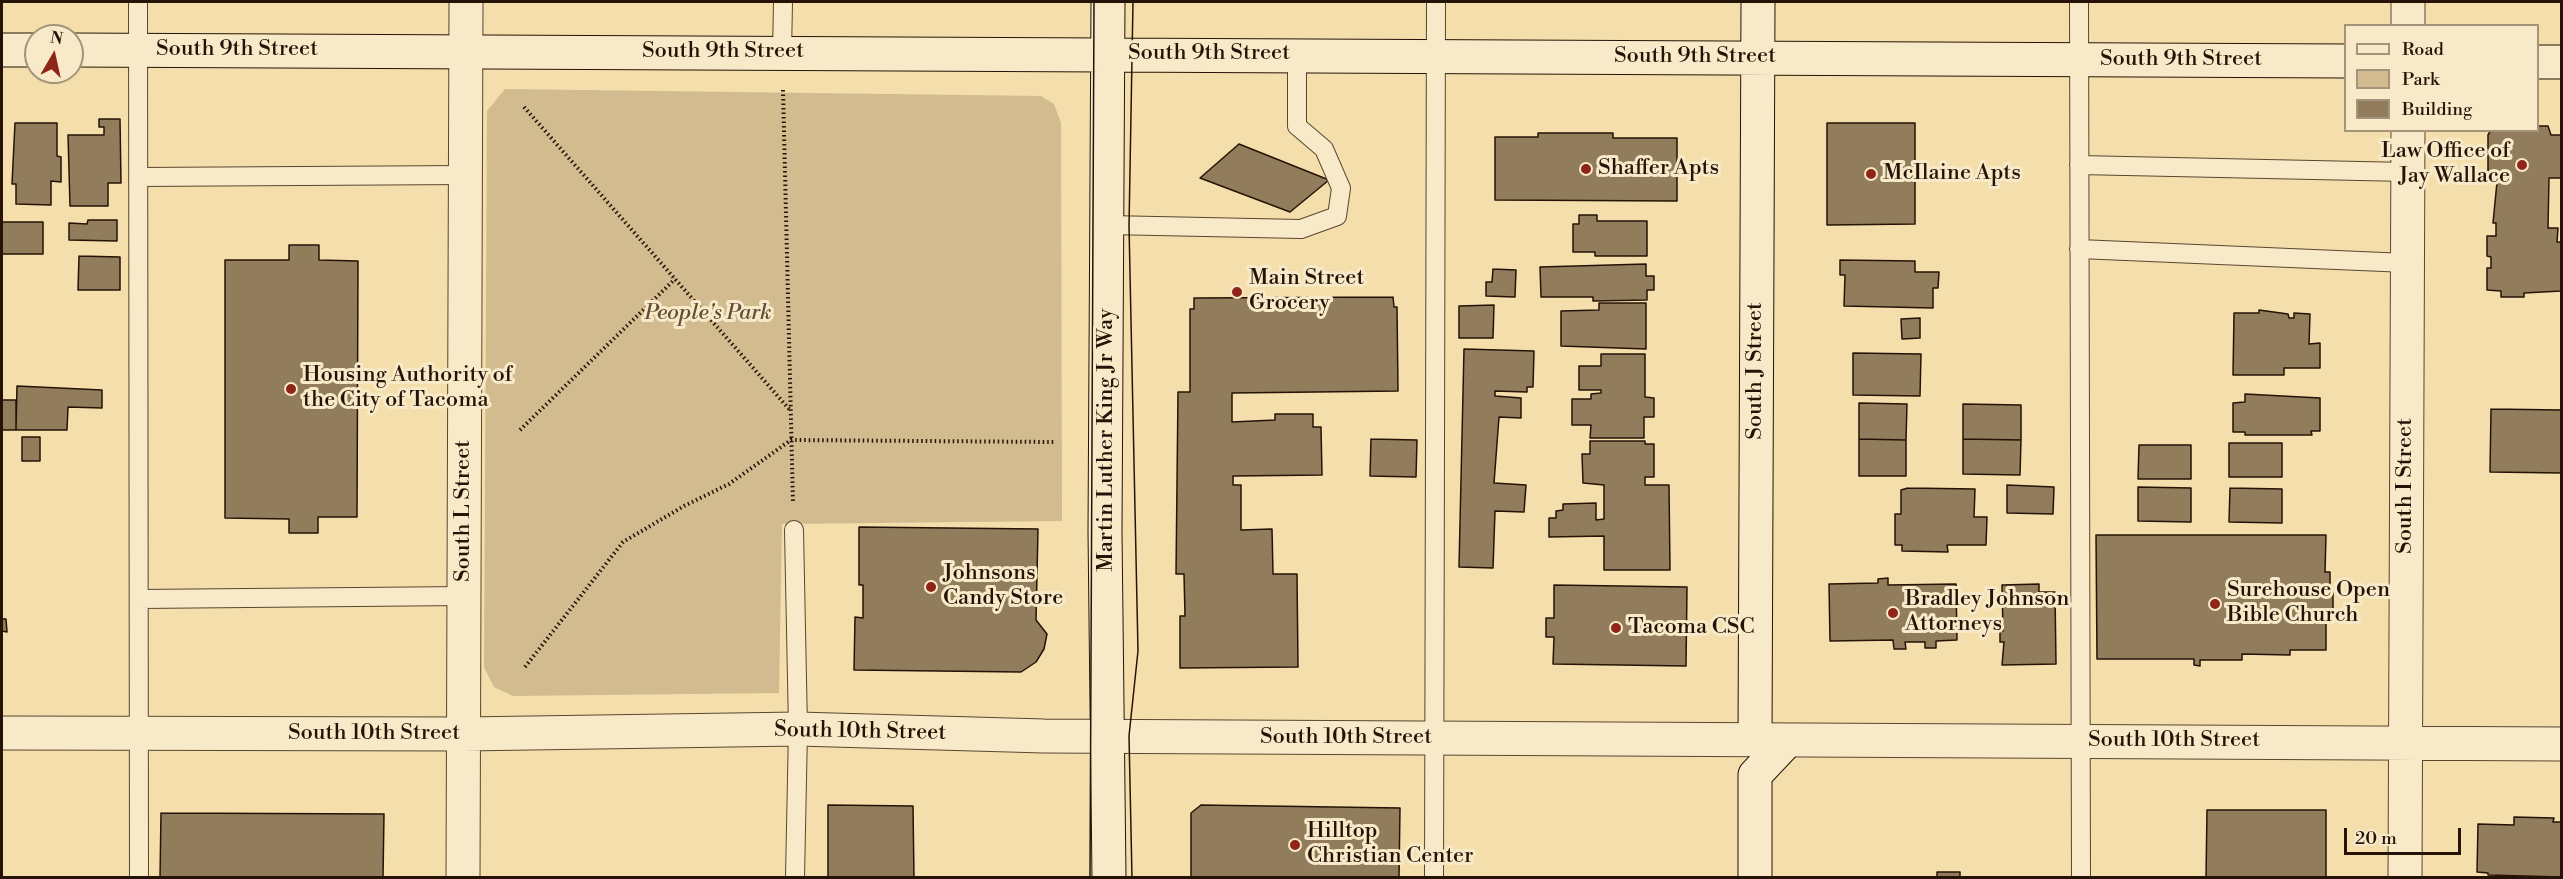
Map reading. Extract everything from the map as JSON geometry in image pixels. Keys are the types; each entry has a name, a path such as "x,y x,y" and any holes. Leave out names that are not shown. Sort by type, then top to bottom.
{"street":[{"name":"South L Street","path":"463,878 466,2"},
{"name":"Martin Luther King Jr Way","path":"1108,2 1106,531 1110,736 1109,878"},
{"name":"South J Street","path":"1755,740 1758,2"},
{"path":"2408,2 2408,24"},
{"path":"2,50 24,50"},
{"name":"South 9th Street","path":"84,50 1108,53 2344,61"},
{"path":"2539,62 2562,62"},
{"name":"South I Street","path":"2405,878 2408,132"},
{"name":"South 10th Street","path":"2,733 464,734 798,729 1110,736 2562,744"},
{"path":"1718,741 1755,775"},
{"path":"1755,878 1755,775 1787,741"}],"lane":[{"path":"138,2 139,878"},
{"path":"782,53 783,2"},
{"path":"1434,878 1436,2"},
{"path":"2079,2 2081,878"},
{"path":"1108,225 1301,229 1337,216 1341,188 1324,148 1297,126 1297,55"},
{"path":"2079,165 2408,172"},
{"path":"138,177 465,176"},
{"path":"2079,249 2407,263"},
{"path":"794,530 798,729 795,878"},
{"path":"139,599 464,596"}],"path":[{"path":"782,53 794,530"},
{"path":"524,107 790,411"},
{"path":"520,430 675,279"},
{"path":"525,667 623,542 684,506 729,484 791,440 1054,442"}],"green space":[{"name":"People's Park","path":"505,89 1041,96 1054,104 1061,123 1062,521 782,524 779,693 513,696 494,687 484,667 487,111"}],"building":[{"path":"99,119 120,119 121,183 108,183 108,206 70,206 68,135 104,135 104,127 99,127"},
{"path":"15,123 57,123 57,156 61,157 61,182 51,181 51,205 16,204 16,184 12,184"},
{"name":"McIlaine Apts","path":"1827,123 1915,123 1915,224 1827,225"},
{"path":"2539,126 2548,126 2551,135 2562,135 2562,178 2549,178 2548,228 2558,228 2557,242 2562,242 2561,291 2524,293 2524,297 2501,297 2501,291 2487,290 2487,268 2491,268 2491,257 2487,256 2487,236 2496,236 2496,223 2493,223 2497,182 2488,182 2490,132 2539,132"},
{"name":"Shaffer Apts","path":"1538,133 1613,133 1613,138 1677,138 1677,201 1495,200 1495,137 1538,137"},
{"path":"1239,144 1329,180 1290,212 1200,178"},
{"path":"1579,215 1597,215 1597,221 1647,221 1647,256 1595,256 1595,252 1573,252 1573,224 1579,224"},
{"path":"88,220 117,220 117,241 69,240 69,223 87,224"},
{"path":"2,222 43,222 43,254 2,254"},
{"name":"Housing Authority of the City of Tacoma","path":"289,245 319,245 319,260 358,261 357,517 318,517 318,533 289,533 289,519 225,518 225,260 289,260"},
{"path":"79,256 120,257 120,290 78,290"},
{"path":"1840,260 1915,261 1915,272 1939,272 1938,288 1933,288 1933,308 1844,306 1845,275 1840,275"},
{"path":"1646,264 1646,276 1654,276 1654,290 1647,290 1647,300 1593,301 1593,297 1541,297 1540,267"},
{"path":"1493,269 1516,270 1515,297 1486,296 1486,282 1492,282"},
{"path":"1393,297 1394,307 1397,307 1398,391 1232,393 1232,422 1275,420 1275,414 1313,414 1313,427 1321,427 1322,475 1233,476 1233,485 1241,485 1241,530 1272,529 1273,574 1297,574 1298,667 1180,668 1180,616 1185,616 1184,574 1176,574 1178,392 1190,392 1190,309 1194,309 1194,298"},
{"path":"1599,303 1646,303 1646,349 1561,346 1561,311 1599,310"},
{"path":"1494,305 1493,338 1459,338 1459,306"},
{"path":"2259,310 2288,314 2289,318 2294,318 2294,313 2310,314 2309,344 2320,343 2320,368 2284,368 2284,375 2233,375 2234,313 2259,313"},
{"path":"1920,318 1920,338 1902,339 1901,319"},
{"path":"1464,349 1534,351 1533,387 1527,387 1527,392 1495,391 1495,396 1521,398 1521,418 1499,417 1494,483 1526,485 1524,512 1495,511 1493,568 1459,567"},
{"path":"1853,353 1921,354 1920,396 1853,395"},
{"path":"1601,354 1645,354 1645,397 1654,398 1654,417 1644,417 1644,438 1590,438 1591,425 1572,425 1572,399 1591,399 1591,394 1601,393 1601,390 1579,390 1579,366 1601,366"},
{"path":"17,386 102,390 102,408 68,407 67,430 16,430"},
{"path":"2245,394 2320,398 2320,431 2311,431 2312,435 2245,435 2245,432 2233,432 2233,403 2245,402"},
{"path":"2,400 16,400 16,430 2,430"},
{"path":"1859,403 1907,404 1906,440 1859,439"},
{"path":"1963,404 2021,405 2021,440 1963,439"},
{"path":"2491,409 2562,410 2562,473 2490,472"},
{"path":"22,437 40,437 40,461 22,461"},
{"path":"1371,439 1417,440 1416,477 1370,476"},
{"path":"1859,439 1906,440 1906,476 1859,476"},
{"path":"1963,439 2021,440 2020,475 1963,474"},
{"path":"1590,441 1645,441 1645,444 1654,444 1654,477 1645,477 1645,485 1669,485 1670,570 1604,570 1604,536 1549,537 1549,518 1556,518 1556,511 1563,510 1563,504 1596,503 1596,520 1604,519 1604,485 1583,483 1582,454 1590,454"},
{"path":"2229,443 2282,443 2282,477 2229,477"},
{"path":"2139,445 2191,445 2191,479 2138,479"},
{"path":"2007,485 2054,487 2053,514 2007,513"},
{"path":"2138,487 2191,488 2191,522 2138,521"},
{"path":"1908,488 1975,489 1974,517 1987,517 1986,545 1947,545 1948,552 1902,551 1902,545 1895,545 1895,514 1901,514 1901,490"},
{"path":"2230,488 2282,489 2282,523 2229,522"},
{"path":"859,527 1038,529 1036,620 1047,634 1044,649 1036,662 1021,672 854,670 855,617 863,618 863,585 859,585"},
{"name":"Surehouse Open Bible Church","path":"2096,535 2326,535 2325,572 2330,572 2333,616 2326,617 2326,650 2290,650 2290,655 2242,654 2242,660 2200,660 2200,666 2194,665 2194,659 2097,659"},
{"name":"Bradley Johnson Attorneys","path":"1888,578 1888,585 1956,584 1957,640 1936,641 1936,648 1925,648 1925,642 1905,642 1906,649 1894,649 1893,640 1830,641 1829,584 1878,583 1878,579"},
{"path":"2039,584 2039,592 2055,592 2056,664 2002,665 2004,642 2000,642 2000,631 2003,631 2002,585"},
{"name":"Tacoma CSC","path":"1554,585 1687,587 1686,666 1553,664 1554,637 1546,637 1546,618 1554,618"},
{"path":"2,619 6,619 7,632 2,631"},
{"path":"828,805 913,806 914,878 828,878"},
{"name":"Hilltop Christian Center","path":"1201,805 1400,808 1399,878 1191,878 1191,813"},
{"path":"2207,810 2326,810 2326,878 2206,878"},
{"path":"161,813 384,814 383,878 160,878"},
{"path":"2514,817 2554,818 2553,822 2562,822 2562,877 2488,875 2488,873 2477,872 2478,824 2514,825"},
{"path":"1937,872 1960,872 1960,878 1937,878"}],"tram line":[{"path":"1090,878 1094,2"},
{"path":"1132,878 1129,736 1138,651 1129,226 1133,2"}],"place":[{"name":"Law Office of Jay Wallace","path":"2522,165"},
{"name":"Shaffer Apts","path":"1586,169"},
{"name":"McIlaine Apts","path":"1871,174"},
{"name":"Main Street Grocery","path":"1237,292"},
{"name":"Housing Authority of the City of Tacoma","path":"291,389"},
{"name":"Johnsons Candy Store","path":"931,587"},
{"name":"Surehouse Open Bible Church","path":"2215,604"},
{"name":"Bradley Johnson Attorneys","path":"1893,613"},
{"name":"Tacoma CSC","path":"1616,628"},
{"name":"Hilltop Christian Center","path":"1295,845"}]}
